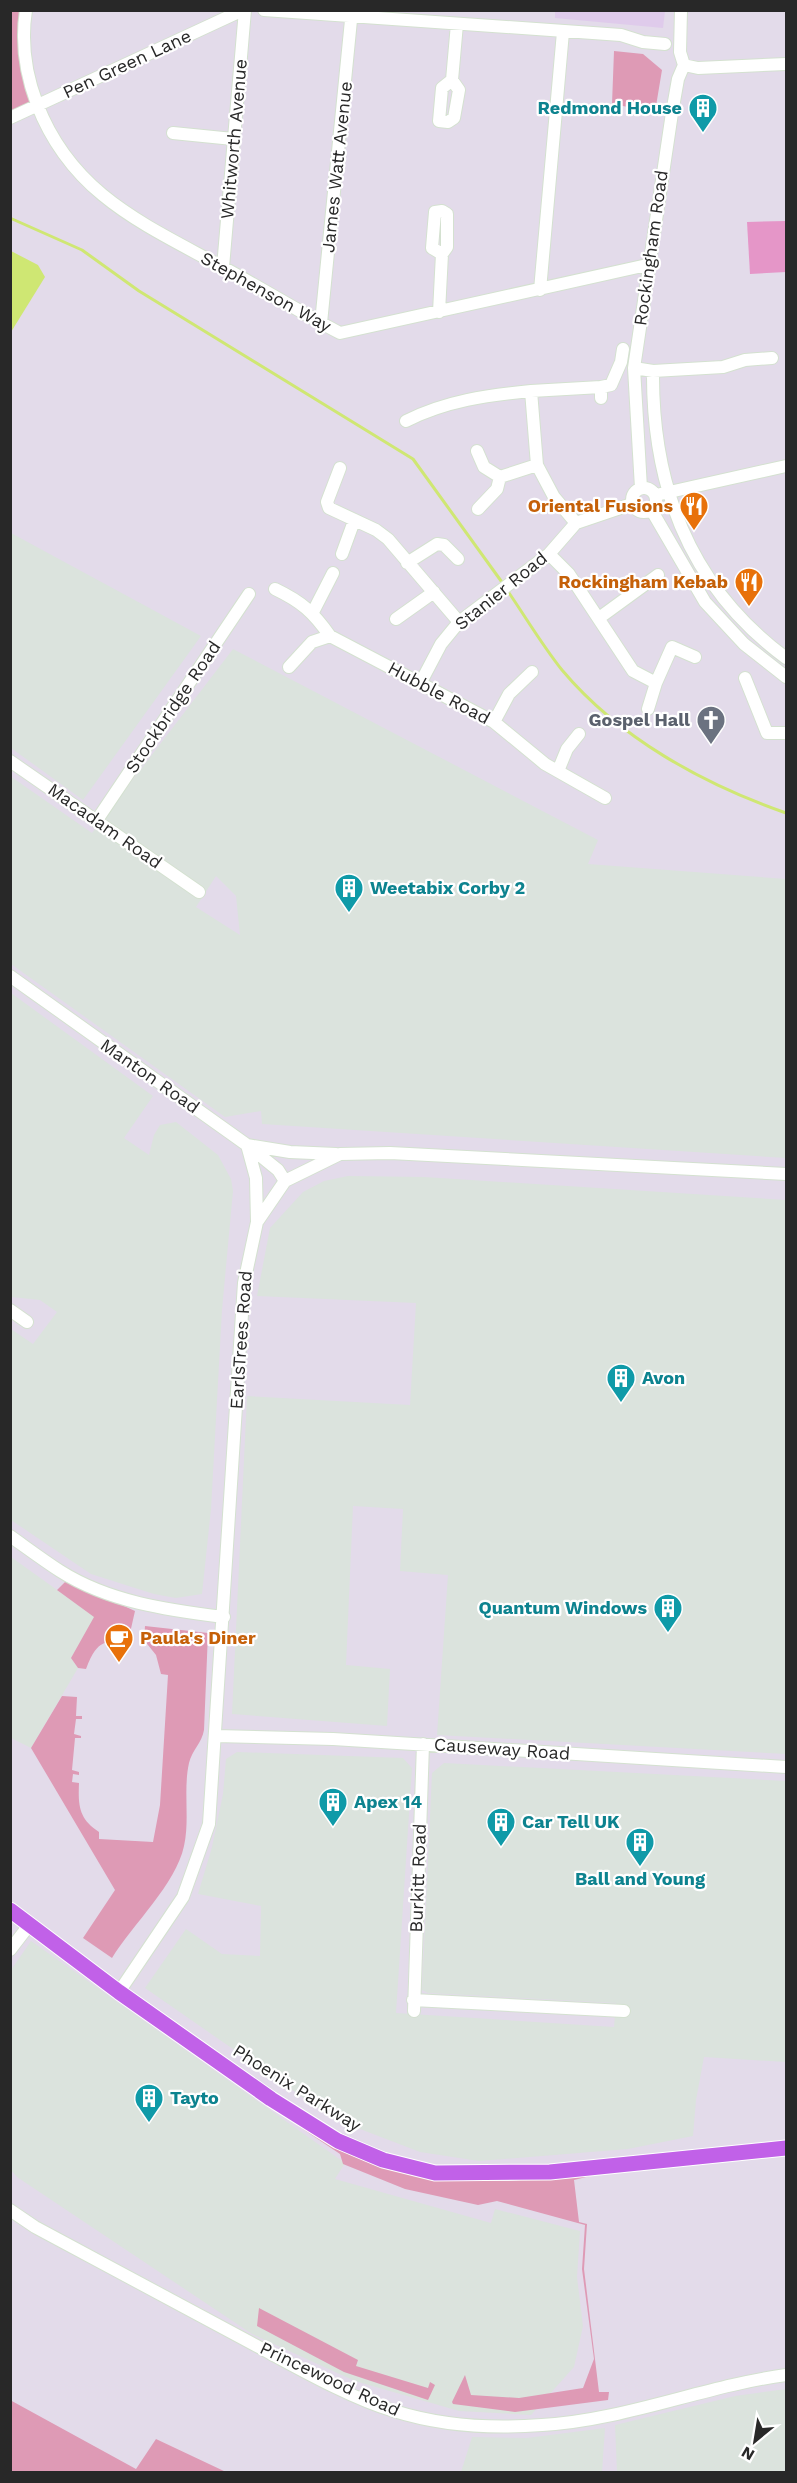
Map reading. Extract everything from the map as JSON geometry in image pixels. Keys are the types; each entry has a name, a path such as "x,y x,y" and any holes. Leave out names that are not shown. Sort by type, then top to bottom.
{"main road":[{"name":"Phoenix Parkway","path":"10,1910 119,1992 271,2099 338,2141 383,2160 435,2173 550,2172 786,2148"}],"street":[{"name":"Stephenson Way","path":"26,10 25,55 33,95 54,142 87,184 107,199 339,333 647,265"},
{"name":"Pen Green Lane","path":"10,118 244,10"},
{"name":"Whitworth Avenue","path":"223,267 244,10"},
{"path":"264,10 352,14 660,40"},
{"name":"Rockingham Road","path":"641,488 634,368 647,265 672,110 678,79 684,65 680,52 681,10"},
{"name":"James Watt Avenue","path":"321,323 352,14"},
{"path":"452,80 457,24"},
{"path":"540,290 563,32"},
{"path":"684,65 698,69 786,64"},
{"path":"173,133 233,140"},
{"path":"439,312 441,254"},
{"path":"406,421 447,404 493,395 531,392 601,392 611,385 621,362 623,349"},
{"path":"634,368 653,371 731,366 745,360 772,358"},
{"path":"653,371 655,438 661,493 710,580 746,624 786,658"},
{"path":"531,392 537,465 554,497 576,524"},
{"path":"477,451 484,467 500,477 537,465"},
{"path":"652,511 640,512 632,504 633,495 641,488 661,493 786,466"},
{"path":"340,468 327,502 329,508 376,530 388,539 459,622"},
{"path":"478,509 497,489 500,477"},
{"path":"652,511 661,493"},
{"name":"Stanier Road","path":"421,682 441,644 459,622 549,554 576,524 632,504"},
{"path":"652,511 705,602 744,645 786,677"},
{"path":"342,554 354,521"},
{"path":"407,563 437,544 444,545 458,559"},
{"path":"549,554 569,574 633,671 656,683"},
{"path":"312,612 333,573"},
{"path":"598,618 658,575"},
{"path":"696,588 710,580"},
{"name":"Hubble Road","path":"275,589 295,598 312,612 330,636 494,722 545,764 605,798"},
{"path":"396,619 434,592"},
{"name":"Stockbridge Road","path":"97,820 249,594"},
{"path":"289,667 312,642 330,636"},
{"path":"648,709 656,683 672,647 695,657"},
{"path":"494,722 509,694 532,672"},
{"path":"745,678 767,733 786,733"},
{"path":"558,771 567,749 579,734"},
{"name":"Macadam Road","path":"10,761 199,892"},
{"name":"Manton Road","path":"10,976 247,1145 278,1170 285,1180"},
{"path":"256,1222 256,1178 247,1145 290,1152 390,1153 786,1174"},
{"path":"285,1180 340,1154"},
{"name":"EarlsTrees Road","path":"119,1992 183,1898 209,1824 244,1283 256,1222 285,1180"},
{"path":"10,1310 27,1322"},
{"path":"10,1536 61,1572 101,1590 166,1610 224,1617"},
{"name":"Causeway Road","path":"216,1736 423,1744 786,1767"},
{"name":"Burkitt Road","path":"423,1744 414,2005 624,2011"},
{"path":"10,1950 30,1924"},
{"name":"Princewood Road","path":"10,2210 35,2228 312,2375 392,2411 433,2421 476,2426 543,2425 613,2415 749,2380 786,2375"}],"shaded area":[{"path":"555,10 665,11 663,28 555,18"},
{"path":"11,11 22,11 38,106 11,117"},
{"path":"614,51 643,54 662,70 655,112 612,104"},
{"path":"786,221 786,272 750,274 747,222"},
{"path":"11,251 38,265 45,277 11,332"},
{"path":"11,533 201,636 83,800 11,748"},
{"path":"233,649 598,840 588,864 786,879 786,1158 262,1124 261,1111 225,1117 11,964 10,776 92,833","holes":["216,876 236,896 240,935 196,907"]},
{"path":"11,993 153,1096 124,1138 149,1155 154,1135 160,1125 176,1122 218,1155 231,1179 233,1191 222,1310 211,1509 202,1594 176,1598 154,1594 91,1574 11,1520 11,1329 33,1344 57,1312 40,1300 11,1297"},
{"path":"348,1176 424,1177 786,1200 786,1754 437,1735 448,1575 400,1571 403,1509 353,1506 346,1665 390,1669 387,1726 232,1714 247,1396 410,1405 416,1303 257,1296 270,1228 303,1192 324,1181"},
{"path":"11,1557 95,1617 71,1658 78,1668 31,1748 11,1738"},
{"path":"67,1580 135,1611 130,1633 99,1646 86,1669 78,1668 71,1658 94,1617 57,1590"},
{"path":"145,1626 208,1633 204,1730 192,1754 187,1773 186,1836 179,1860 163,1889 112,1958 83,1938 115,1890 31,1748 62,1696 77,1697 76,1716 82,1716 82,1719 76,1719 74,1734 81,1738 75,1738 72,1770 79,1772 79,1775 73,1774 72,1782 79,1783 79,1799 84,1817 99,1832 99,1839 153,1842 160,1805 168,1675 161,1674 156,1655 144,1640"},
{"path":"237,1752 403,1758 412,1768 396,2013 614,2027 616,2003 428,1993 422,1990 432,1773 444,1763 786,1781 786,2062 704,2057 696,2100 693,2136 628,2149 479,2161 420,2152 334,2119 145,1988 186,1929 222,1954 260,1956 261,1906 198,1894 212,1847 223,1794 226,1759"},
{"path":"31,1941 345,2163 335,2179 491,2223 495,2209 580,2231 577,2277 583,2326 574,2367 531,2415 459,2411 355,2381 252,2334 17,2177 11,2170 11,1970"},
{"path":"251,2094 308,2126 446,2180 509,2181 589,2174 590,2176 574,2180 579,2222 587,2224 584,2269 599,2392 609,2392 608,2400 515,2412 453,2404 452,2402 465,2375 471,2395 519,2398 583,2388 594,2359 582,2269 585,2225 497,2201 478,2205 405,2189 343,2164 340,2154"},
{"path":"259,2308 358,2360 356,2366 428,2388 430,2382 435,2385 428,2400 344,2372 257,2326"},
{"path":"786,2389 786,2472 617,2472 615,2425 735,2396"},
{"path":"10,2400 136,2469 156,2439 226,2472 11,2472"},
{"path":"605,2428 602,2472 461,2472 472,2437 527,2438"}],"waterway":[{"path":"10,218 82,250 139,291 413,459 504,585"},
{"path":"507,590 562,670 609,717 664,756 694,773 786,813"}],"place":[{"name":"Redmond House","path":"703,134"},
{"name":"Oriental Fusions","path":"694,532"},
{"name":"Rockingham Kebab","path":"749,608"},
{"name":"Gospel Hall","path":"711,746"},
{"name":"Weetabix Corby 2","path":"349,914"},
{"name":"Avon","path":"621,1404"},
{"name":"Quantum Windows","path":"668,1634"},
{"name":"Paula's Diner","path":"119,1664"},
{"name":"Apex 14","path":"333,1828"},
{"name":"Car Tell UK","path":"501,1848"},
{"name":"Ball and Young","path":"640,1868"},
{"name":"Tayto","path":"149,2124"}]}
